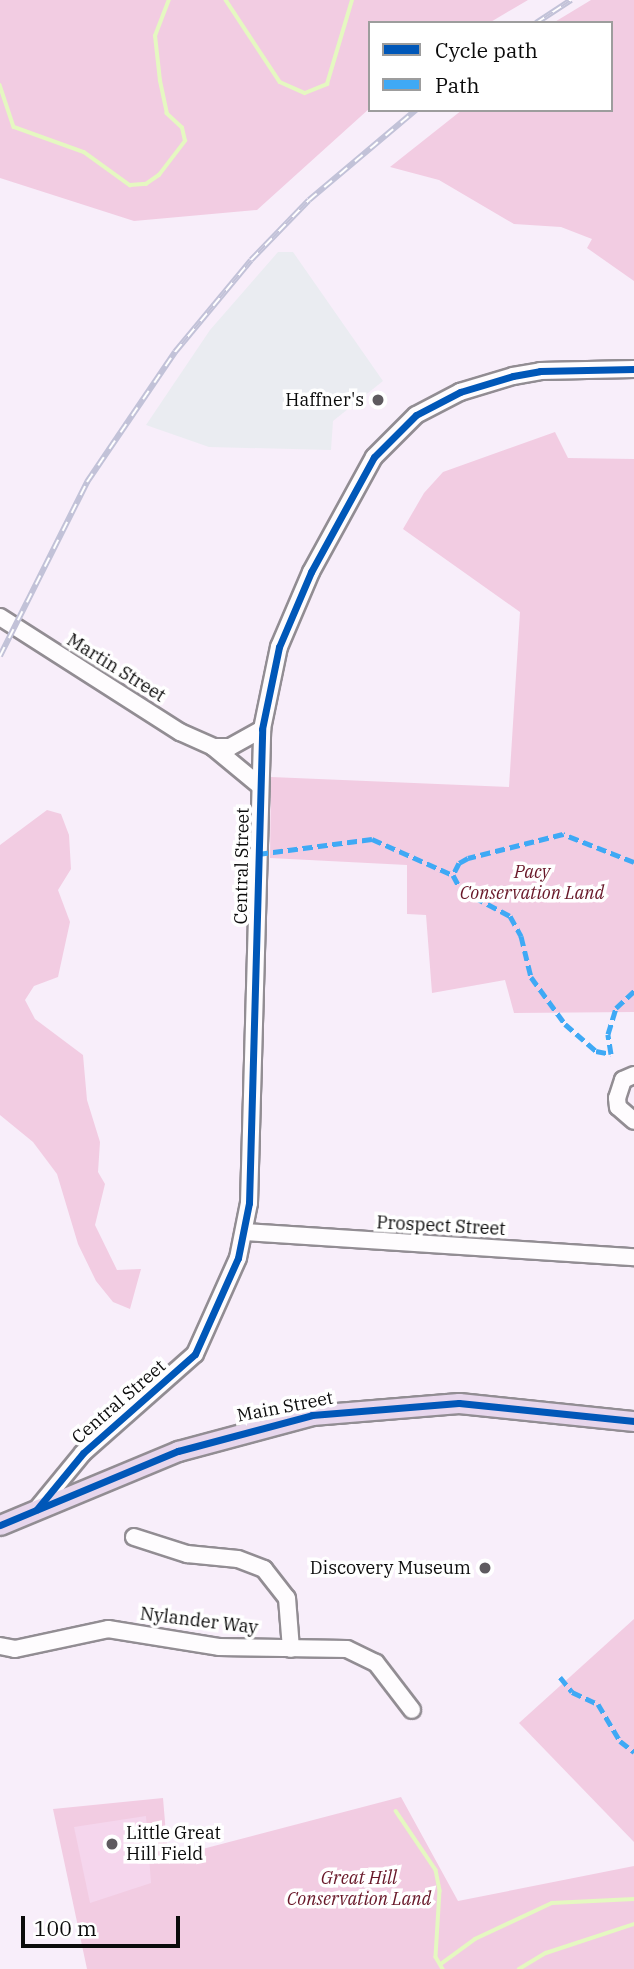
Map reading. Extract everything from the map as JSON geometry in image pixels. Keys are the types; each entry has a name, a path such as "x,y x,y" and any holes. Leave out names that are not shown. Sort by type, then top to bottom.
{"main road":[{"name":"Main Street","path":"0,1525 178,1451 312,1415 459,1403 634,1421"}],"street":[{"name":"Central Street","path":"37,1509 83,1453 195,1354 223,1296 245,1231 261,729 279,647 311,572 358,483 394,433 434,405 484,383 540,371 634,369"},
{"name":"Martin Street","path":"0,617 180,732 213,747 259,785"},
{"path":"213,747 230,747 261,729"},
{"path":"634,1075 623,1080 617,1098 618,1107 634,1121"},
{"name":"Prospect Street","path":"245,1231 634,1257"},
{"path":"134,1537 187,1554 238,1559 264,1569 287,1598 291,1649"},
{"name":"Nylander Way","path":"0,1646 15,1648 108,1629 195,1644 291,1649 340,1648 366,1655 412,1710"}],"shaded area":[{"path":"278,252 293,252 383,381 333,421 331,450 209,447 146,425 210,330"},
{"name":"Little Great Hill Field","path":"146,1816 151,1883 90,1903 74,1827"}],"green space":[{"path":"0,0 528,0 492,21 368,21 368,110 257,210 134,221 0,178"},
{"path":"591,0 634,0 634,281 587,248 592,239 561,227 514,224 439,180 390,167 459,112 613,112 613,21 556,21"},
{"name":"Pacy Conservation Land","path":"555,432 568,458 634,459 634,1012 514,1013 505,980 432,993 426,915 407,914 407,865 270,858 271,777 509,787 520,612 403,529 424,493 443,472"},
{"path":"47,810 61,814 69,835 71,869 58,890 70,922 58,977 34,986 25,1000 35,1019 83,1055 87,1100 100,1142 98,1172 105,1184 95,1225 117,1270 141,1269 130,1309 113,1302 96,1281 78,1244 57,1174 33,1142 0,1115 0,845"},
{"path":"634,1619 634,1842 519,1723"},
{"name":"Great Hill Conservation Land","path":"401,1797 458,1901 634,1866 634,1969 87,1969 53,1809 163,1798 168,1858"}],"waterway":[{"path":"0,85 14,127 84,152 130,185 146,184 159,175 185,141 182,128 167,114 160,81 155,36 169,0"},
{"path":"226,0 280,82 305,93 327,84 352,0"},
{"path":"396,1811 436,1870 440,1891 436,1957 443,1969"},
{"path":"441,1964 475,1939 552,1903 634,1899"},
{"path":"519,1969 546,1953 634,1924"}],"railway":[{"path":"539,21 571,0"},
{"path":"0,656 87,482 175,352 251,260 309,200 414,112"}],"marked path":[{"path":"634,862 563,834 468,858 459,863 453,875 461,890 510,916 521,936 531,977 565,1024 596,1051 611,1054 608,1034 616,1008 634,991"},
{"path":"258,854 372,839 453,875"},
{"path":"560,1677 572,1692 598,1704 620,1741 634,1752"}],"cycle path":[{"path":"37,1509 83,1453 195,1354 238,1258 249,1203 262,729 279,647 311,572 374,457 416,415 460,392 513,376 540,371 634,369"},
{"path":"0,1525 178,1451 312,1415 459,1403 634,1421"}],"place":[{"name":"Haffner's","path":"378,400"},
{"name":"Discovery Museum","path":"485,1568"},
{"name":"Little Great Hill Field","path":"112,1844"}]}
